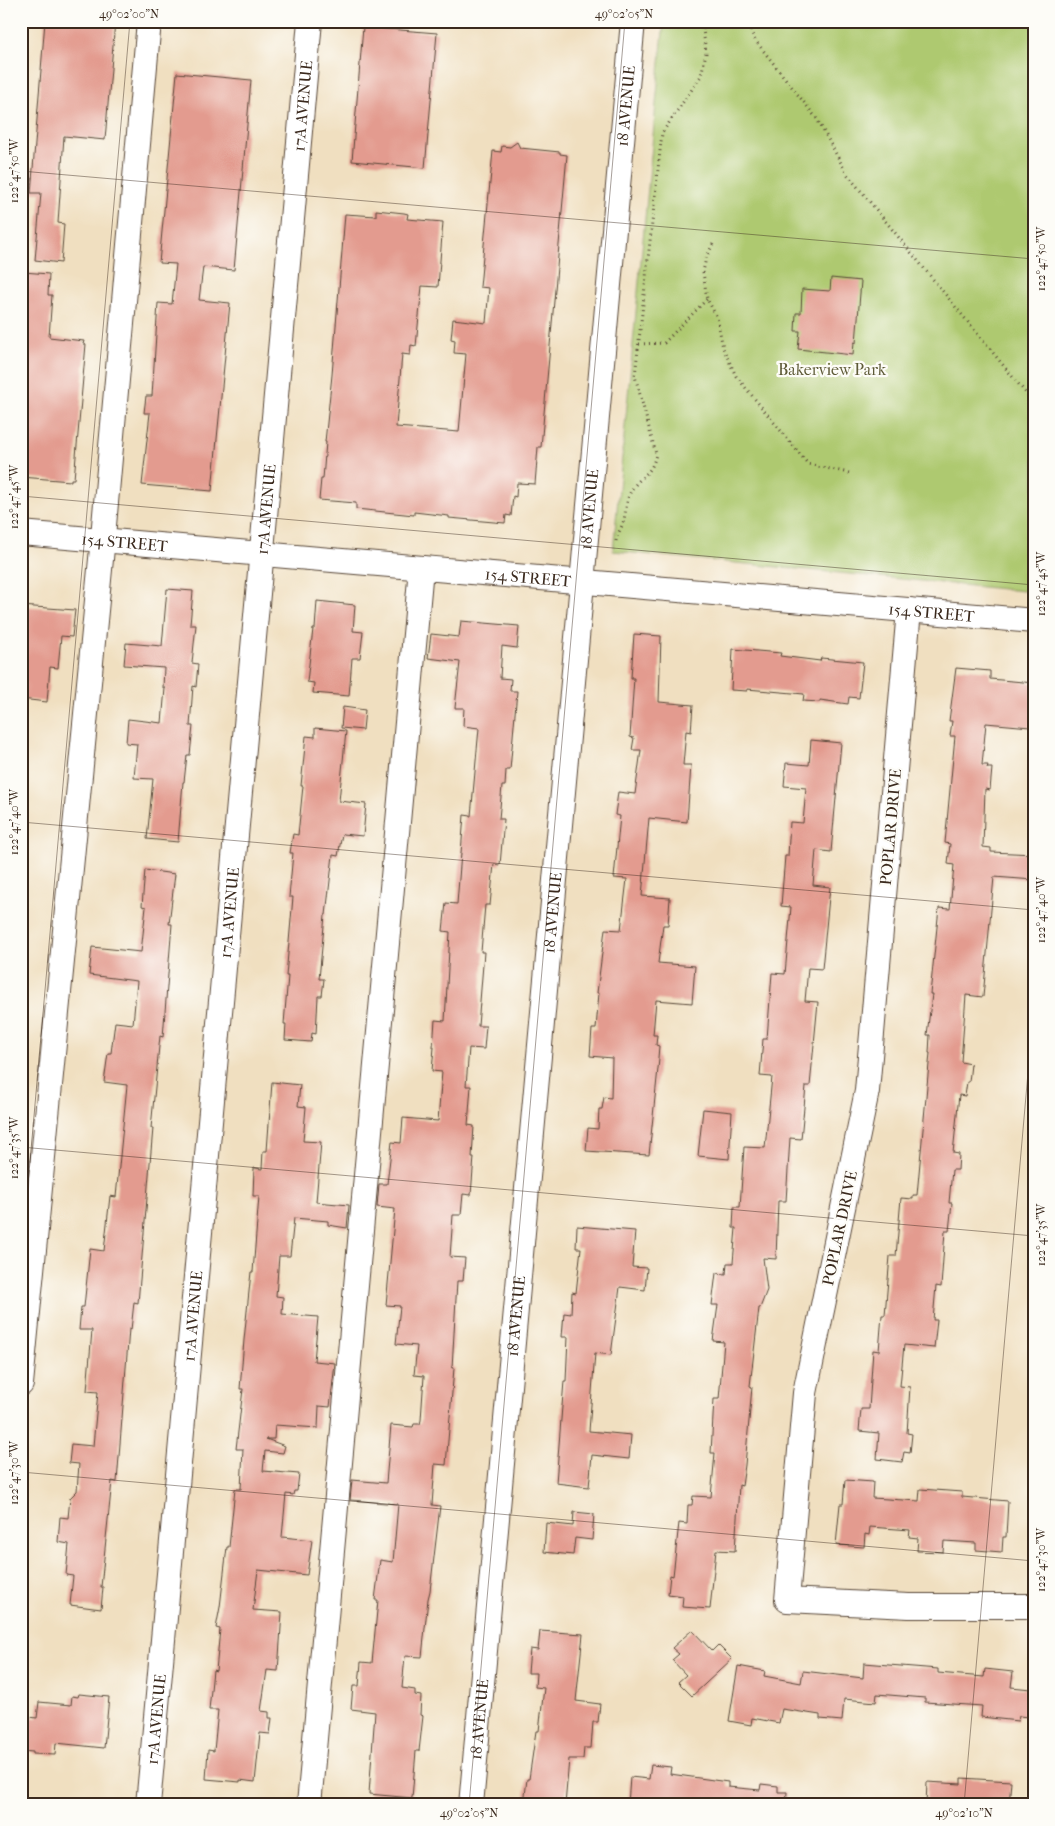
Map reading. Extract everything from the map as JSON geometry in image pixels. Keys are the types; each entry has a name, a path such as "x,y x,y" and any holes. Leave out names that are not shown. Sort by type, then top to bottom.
{"street":[{"path":"21,1384 102,540 149,21"},
{"name":"17A AVENUE","path":"148,1805 260,554 310,21"},
{"name":"18 AVENUE","path":"471,1805 633,21"},
{"name":"154 STREET","path":"21,533 1034,621"},
{"path":"310,1805 421,568"},
{"name":"POPLAR DRIVE","path":"909,610 867,1091 806,1393 787,1600 909,1606 1034,1606"}],"path":[{"path":"616,541 616,536 623,523 626,501 634,486 654,467 656,454 635,376 662,133 702,76 706,53 702,21"},
{"path":"746,21 754,40 817,119 847,174 1034,403"},
{"path":"713,244 706,258 703,272 707,299 717,317 723,348 736,376 808,464 849,473"},
{"path":"639,344 664,343 707,299"}],"green space":[{"name":"Bakerview Park","path":"664,21 1034,21 1034,592 613,551"}],"building":[{"path":"45,21 115,21 105,140 64,136 58,223 64,224 61,263 35,260 41,193 31,193"},
{"path":"363,27 437,33 425,168 352,161"},
{"path":"177,73 251,80 234,270 203,267 199,300 230,303 212,491 142,485 150,413 144,413 146,396 152,396 158,303 172,304 176,264 159,263"},
{"path":"517,142 520,148 560,152 560,154 567,155 541,447 538,447 535,484 517,483 516,497 513,496 511,516 506,515 505,523 449,518 449,516 414,512 414,515 356,509 356,503 319,500 321,479 323,479 345,214 376,216 376,210 408,214 407,219 443,222 438,287 422,286 416,346 411,345 410,355 402,354 396,427 459,432 466,354 454,353 455,340 451,339 453,319 486,323 489,288 480,287 493,151 501,152 502,146 510,147"},
{"path":"23,272 49,274 48,295 52,295 49,337 84,341 83,344 86,344 74,479 71,479 71,481 21,477 21,289"},
{"path":"831,278 861,281 856,343 854,342 853,355 798,349 800,331 795,331 796,313 801,313 802,289 830,291"},
{"path":"167,589 193,591 190,625 196,625 192,663 198,664 196,687 193,686 190,726 193,726 190,755 187,755 183,782 178,842 147,839 153,779 134,778 137,744 126,743 128,719 162,723 165,688 163,688 164,668 124,665 126,643 162,646"},
{"path":"317,601 355,605 353,631 363,632 360,658 352,658 349,696 313,693 314,683 307,682"},
{"path":"21,606 75,610 72,637 61,636 58,668 50,667 47,702 21,699"},
{"path":"461,621 519,626 517,648 502,646 500,678 511,679 510,691 517,691 510,770 506,770 505,786 502,786 499,819 504,819 500,865 494,864 490,905 485,905 481,952 484,952 478,1026 486,1026 484,1049 469,1048 466,1086 471,1086 468,1125 474,1126 471,1195 463,1194 461,1215 453,1215 450,1257 465,1258 463,1281 457,1281 452,1368 454,1368 446,1465 435,1464 432,1505 440,1506 422,1657 405,1656 402,1688 415,1690 415,1695 421,1696 420,1715 423,1716 419,1751 416,1751 412,1798 369,1794 375,1712 351,1709 353,1686 359,1686 361,1662 372,1663 378,1600 375,1600 380,1560 393,1562 398,1504 350,1500 352,1480 386,1483 391,1425 413,1427 414,1424 420,1424 421,1420 424,1376 414,1375 417,1346 396,1344 400,1306 386,1305 395,1209 377,1207 379,1184 387,1184 392,1142 401,1143 403,1118 438,1121 442,1072 432,1071 435,1020 445,1021 450,932 443,931 446,903 457,904 464,815 471,816 479,728 463,726 464,708 455,708 460,662 428,658 431,634 459,637"},
{"path":"634,634 661,636 659,702 693,705 691,732 686,731 683,765 691,765 687,822 649,818 642,896 670,898 668,925 663,925 658,963 695,966 692,1003 656,1000 653,1035 657,1035 656,1045 659,1046 659,1059 649,1155 586,1151 588,1128 598,1129 599,1109 602,1109 604,1097 611,1098 612,1058 590,1056 592,1029 596,1029 599,993 597,993 605,929 621,930 627,879 614,878 620,816 615,815 618,792 635,794 641,750 632,750 634,738 630,737 634,678 631,678"},
{"path":"733,649 781,653 780,656 820,661 821,658 863,662 859,698 849,697 848,704 820,700 820,702 803,701 804,694 747,689 747,691 731,690"},
{"path":"956,668 990,671 990,679 1034,683 1034,710 1032,710 1030,727 986,723 982,765 988,765 987,768 992,768 990,790 985,789 983,847 991,848 991,852 1034,854 1034,880 994,877 983,997 966,995 961,1062 971,1064 965,1096 959,1095 953,1153 959,1154 958,1170 952,1170 949,1203 952,1203 949,1231 945,1231 941,1287 936,1286 933,1320 937,1320 934,1348 904,1345 900,1386 910,1387 907,1433 912,1434 910,1453 904,1452 902,1462 877,1459 879,1433 859,1431 861,1409 869,1409 873,1350 879,1351 882,1315 885,1315 890,1256 896,1256 901,1198 913,1199 913,1195 917,1195 930,1053 930,1035 927,1035 932,994 930,994 939,908 950,909 954,865 948,864 950,844 945,843 955,736 950,736 952,721 949,721"},
{"path":"343,707 365,710 363,730 341,728"},
{"path":"315,728 346,731 339,801 366,804 363,836 342,834 338,856 333,855 319,979 324,979 322,996 318,996 316,1034 312,1033 311,1042 285,1040 286,1024 284,1024 293,897 289,897 293,853 290,853 293,834 298,835 306,736 315,737"},
{"path":"811,740 841,743 831,852 816,850 813,885 830,887 822,969 808,968 805,1001 818,1002 810,1086 806,1086 801,1139 790,1138 786,1201 778,1201 776,1259 763,1258 767,1290 759,1308 750,1386 752,1387 745,1465 742,1486 739,1485 735,1551 716,1550 710,1609 682,1607 683,1596 668,1594 670,1575 673,1576 679,1523 687,1524 688,1505 692,1505 693,1496 711,1497 715,1453 711,1453 714,1399 719,1399 724,1342 713,1341 718,1305 712,1305 716,1273 726,1274 727,1263 733,1263 736,1228 733,1228 734,1207 740,1207 744,1147 765,1148 772,1077 760,1076 763,1039 767,1039 772,973 785,974 791,907 781,906 785,856 788,856 790,822 803,823 806,788 784,786 786,763 809,765"},
{"path":"145,870 175,874 169,924 172,924 163,1037 160,1036 151,1128 153,1128 138,1303 134,1302 131,1330 129,1329 117,1482 112,1481 101,1587 103,1587 101,1609 70,1605 73,1576 66,1575 69,1544 58,1542 60,1517 68,1518 70,1498 77,1491 79,1464 69,1463 71,1444 93,1446 98,1392 87,1391 92,1330 79,1330 81,1307 84,1307 90,1249 104,1251 110,1196 116,1197 127,1085 104,1082 108,1053 111,1053 115,1022 133,1024 137,981 89,975 92,947 141,952 146,907 142,906"},
{"path":"272,1082 300,1085 298,1106 306,1107 303,1141 321,1142 316,1202 349,1205 347,1228 328,1225 328,1221 294,1218 290,1256 279,1256 276,1296 283,1297 282,1314 318,1317 314,1361 335,1363 330,1407 319,1406 318,1428 275,1425 274,1439 266,1439 285,1446 283,1453 265,1451 263,1471 299,1474 297,1491 294,1491 293,1495 286,1494 282,1537 312,1540 307,1575 258,1570 253,1610 282,1612 278,1671 267,1670 261,1711 269,1712 269,1718 272,1718 270,1734 260,1733 255,1782 240,1780 240,1782 206,1779 208,1750 214,1751 218,1710 209,1710 213,1670 216,1671 220,1629 216,1628 227,1547 229,1547 235,1489 241,1489 243,1449 236,1449 243,1389 240,1389 244,1340 251,1272 253,1272 259,1196 253,1196 254,1168 262,1169 263,1151 267,1151"},
{"path":"703,1109 732,1112 729,1159 698,1156"},
{"path":"577,1226 635,1231 632,1267 647,1268 645,1290 620,1287 611,1355 595,1353 589,1431 631,1435 629,1459 592,1455 589,1487 556,1483 564,1381 566,1381 568,1337 562,1337 564,1313 571,1314 572,1292 576,1293 581,1248 576,1248"},
{"path":"845,1480 873,1482 872,1498 919,1501 920,1489 962,1492 962,1497 1008,1501 1006,1537 1003,1537 1002,1552 976,1550 976,1543 944,1541 943,1552 917,1551 918,1538 909,1537 910,1530 870,1527 869,1535 865,1534 864,1547 836,1545 840,1504 843,1504"},
{"path":"574,1512 594,1514 592,1540 575,1538 573,1555 544,1552 546,1523 573,1526"},
{"path":"692,1630 712,1651 718,1645 732,1659 692,1696 678,1682 686,1675 672,1660 679,1654 672,1648"},
{"path":"540,1631 583,1634 576,1701 600,1704 598,1722 593,1722 591,1748 584,1748 583,1759 569,1759 565,1805 524,1804 536,1731 539,1731 544,1688 535,1687 536,1673 528,1673 530,1649 538,1650"},
{"path":"864,1663 938,1669 938,1673 984,1677 985,1669 1013,1672 1011,1687 1031,1689 1028,1717 1019,1716 1018,1721 981,1717 982,1706 925,1702 925,1698 877,1694 876,1702 844,1699 842,1721 820,1719 820,1715 782,1709 779,1723 752,1718 751,1725 729,1721 738,1666 765,1671 764,1676 801,1683 803,1671 863,1678"},
{"path":"79,1694 109,1697 104,1748 56,1743 55,1755 33,1754 33,1752 21,1751 21,1716 37,1718 39,1702 71,1705 72,1696 78,1697"},
{"path":"651,1765 671,1767 670,1774 728,1782 728,1787 760,1790 761,1784 778,1786 778,1792 787,1792 786,1805 628,1805 630,1777 649,1779"},
{"path":"961,1778 1011,1781 1009,1805 926,1805 927,1782 961,1784"}]}
